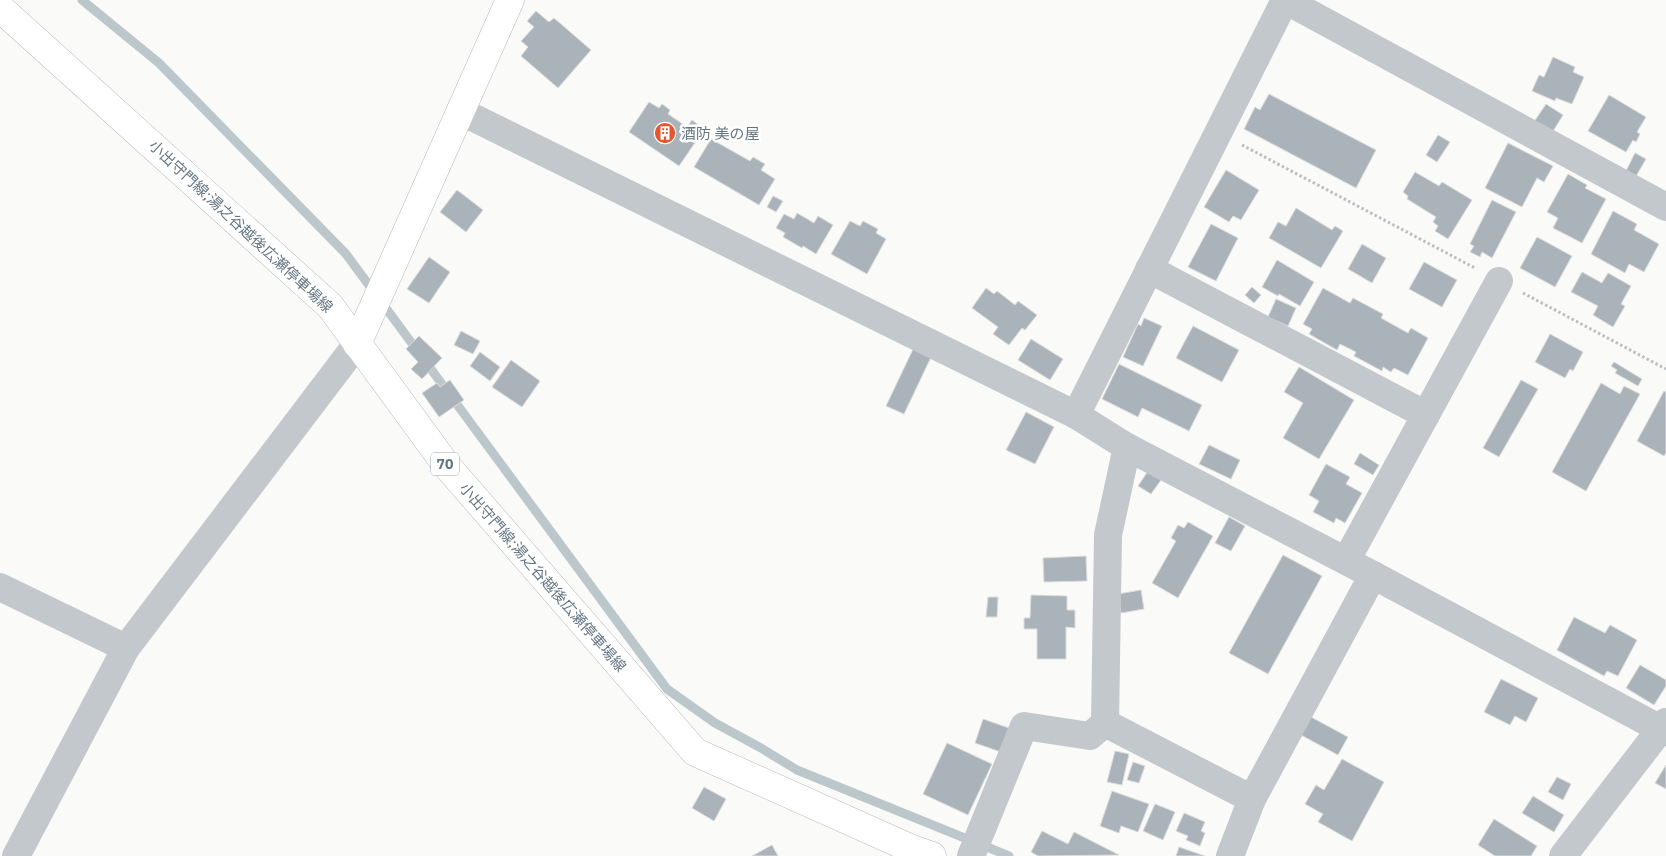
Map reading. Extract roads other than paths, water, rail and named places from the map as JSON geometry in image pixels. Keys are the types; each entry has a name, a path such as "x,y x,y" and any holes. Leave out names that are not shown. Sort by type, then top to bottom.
{"main road":[{"path":"357,344 510,0"},
{"name":"小出守門線;湯之谷越後広瀬停車場線","path":"0,8 330,306 447,466 695,752 902,845 932,856"}],"street":[{"path":"1076,415 1285,0 1666,207"},
{"path":"460,111 1076,415 1127,447 1664,727 1564,856"},
{"path":"1149,269 1426,415"},
{"path":"1346,561 1499,281"},
{"path":"16,856 126,648 357,344"},
{"path":"972,856 1024,726 1090,736 1105,723 1108,535 1127,447"},
{"path":"1230,856 1252,799 1373,575"},
{"path":"0,586 126,648"},
{"path":"1105,723 1252,799"}],"waterway":[{"path":"82,0 159,63 346,254 667,689 715,723 797,770 1009,856"}],"place":[{"name":"酒防 美の屋","path":"665,133"}]}
